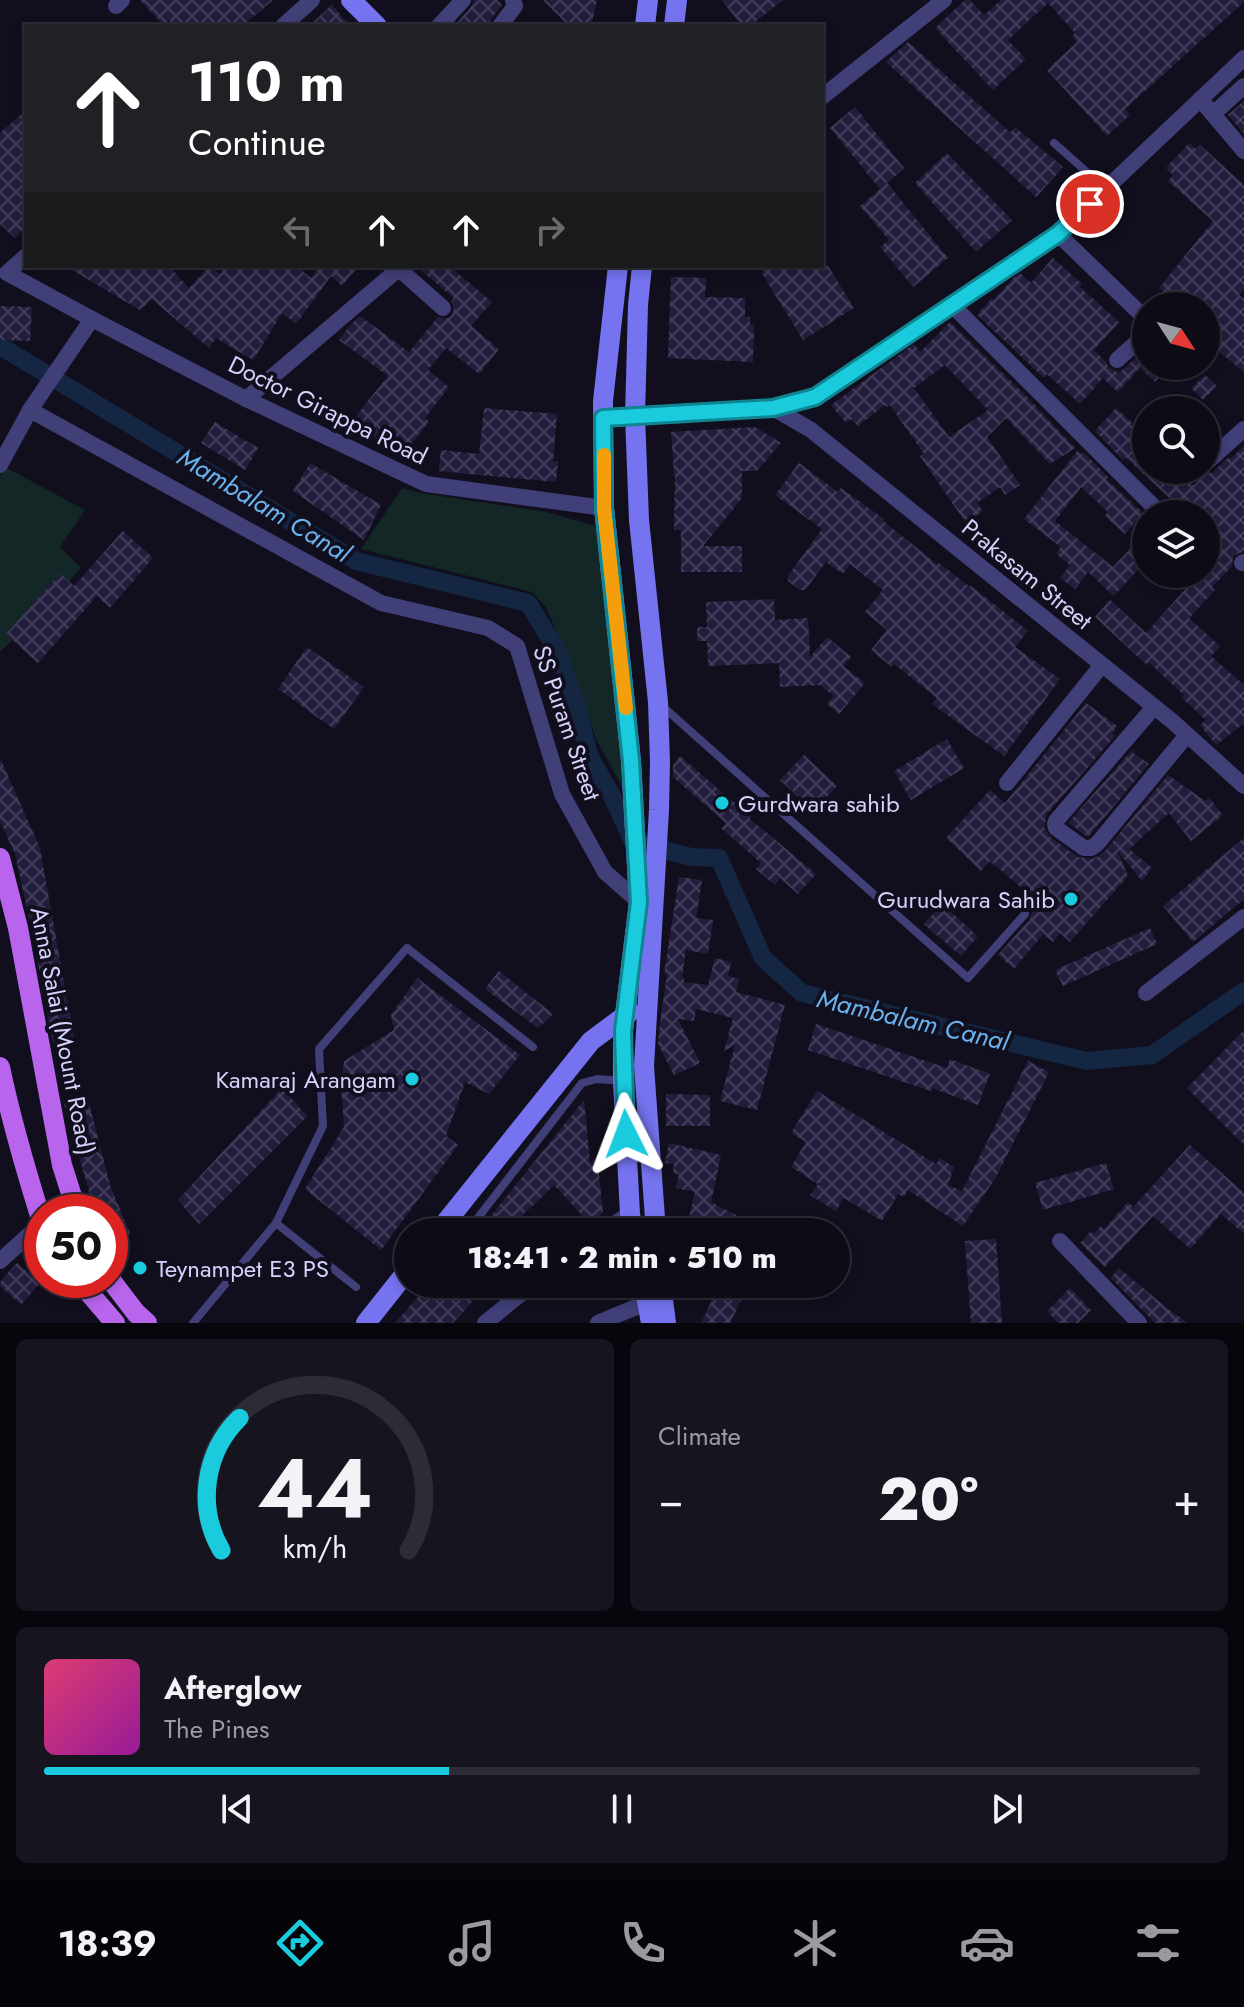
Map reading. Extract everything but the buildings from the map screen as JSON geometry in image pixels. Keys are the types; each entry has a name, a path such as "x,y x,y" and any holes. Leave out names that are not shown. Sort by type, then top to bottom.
{"main road":[{"path":"645,24 648,0"},
{"path":"674,24 677,0"},
{"path":"363,4 376,24"},
{"path":"618,268 603,418 604,508 631,761 647,869 650,999 644,1066 655,1218"},
{"path":"632,1218 623,1081 624,1015 639,902 659,810 660,762 658,702 639,520 635,416 642,268"},
{"path":"612,569 644,565"},
{"name":"Anna Salai (Mount Road)","path":"0,858 18,928 62,1165 71,1194"},
{"path":"451,1218 591,1041 650,999"},
{"path":"0,1067 3,1102 33,1194"},
{"path":"366,1323 394,1288"},
{"path":"93,1298 115,1323"},
{"path":"125,1298 147,1323"},
{"path":"663,1298 666,1323"}],"street":[{"path":"285,24 312,0"},
{"path":"441,24 463,0"},
{"path":"502,24 515,6 513,0"},
{"path":"824,95 944,0"},
{"path":"603,418 773,408 815,397 1058,234 1200,99 1241,66"},
{"path":"1213,114 1244,86"},
{"path":"1200,99 1244,151"},
{"path":"1058,234 1132,305"},
{"name":"Doctor Girappa Road","path":"24,258 7,273 246,399 426,484 604,508"},
{"path":"246,399 400,268"},
{"path":"402,268 443,308"},
{"path":"953,306 1147,500"},
{"path":"0,465 30,410 92,319"},
{"path":"1117,360 1132,347"},
{"name":"Prakasam Street","path":"773,408 811,430 1154,707 1244,786"},
{"name":"SS Puram Street","path":"30,410 381,603 488,628 517,646 562,794 605,872 639,902"},
{"path":"1220,450 1244,429"},
{"path":"1007,783 1102,665"},
{"path":"1154,707 1056,821 1056,828 1084,848 1097,844 1187,735"},
{"path":"1146,993 1244,917"},
{"path":"0,1261 24,1239"},
{"path":"1060,1241 1139,1323"},
{"path":"485,1323 516,1298"},
{"path":"598,1323 648,1303"}],"lane":[{"path":"1054,143 1106,189"},
{"path":"658,702 968,978 1025,914"},
{"path":"193,1323 276,1223 323,1126 319,1049 407,948 533,1047"},
{"path":"478,1218 582,1083 597,1079 623,1081"},
{"path":"276,1223 356,1287"}],"green space":[{"path":"5,467 85,510 60,547 81,568 69,581 56,577 6,634 12,640 0,652 0,476"},
{"path":"402,488 547,512 599,527 627,796 596,739 571,666 546,607 532,592 361,549"}],"waterway":[{"name":"Mambalam Canal","path":"0,346 356,561 528,603 557,650 576,703 589,755 633,842 691,857 719,858 763,958 802,993 1087,1061 1152,1055 1244,991"}],"slow traffic":[{"path":"604,455 604,508 626,708"}],"place":[{"name":"Gurdwara sahib","path":"722,803"},
{"name":"Gurudwara Sahib","path":"1071,899"},
{"name":"Kamaraj Arangam","path":"412,1079"},
{"name":"Teynampet E3 PS","path":"140,1268"}],"route":[{"path":"626,1134 623,1031 639,902 631,761 604,508 603,418 773,408 815,397 1058,234 1090,204"}]}
